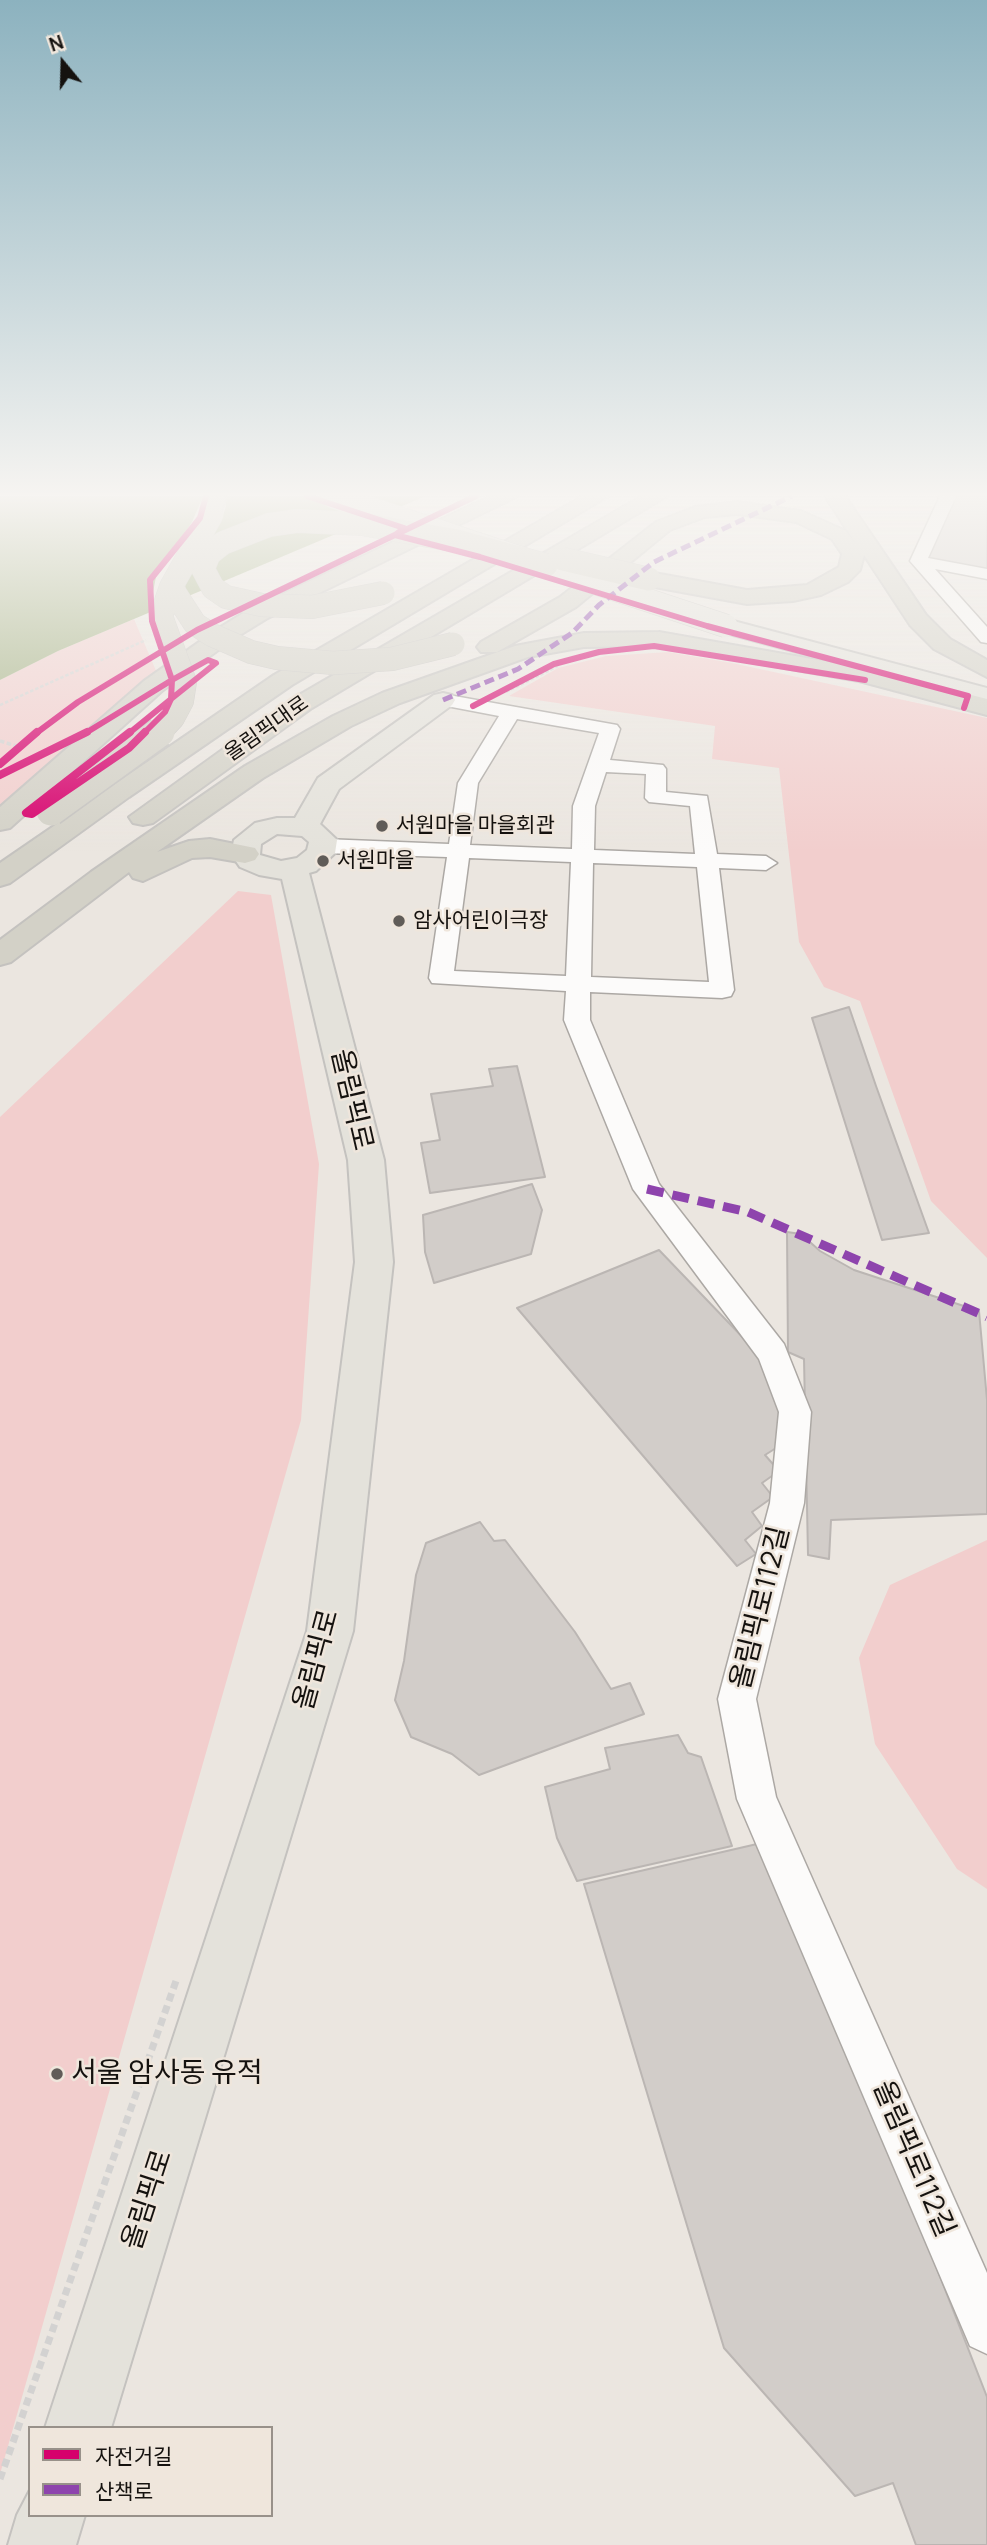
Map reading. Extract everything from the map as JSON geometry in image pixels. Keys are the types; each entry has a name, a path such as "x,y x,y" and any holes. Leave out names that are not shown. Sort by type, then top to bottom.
{"highway":[{"path":"0,822 154,738 173,718 182,701 185,682 161,615"},
{"path":"189,615 195,624 229,644 276,658 363,662 424,653 453,644 509,615"},
{"path":"0,845 153,686 227,633 258,615"},
{"name":"올림픽대로","path":"0,877 119,791 283,680 395,615"},
{"name":"올림픽대로","path":"128,828 303,703 454,615"},
{"path":"1,954 101,878 254,772 342,721 391,698 546,615"},
{"path":"915,615 932,635 960,656 987,670"},
{"path":"391,698 523,651 584,640 659,639 860,674 987,708"},
{"path":"1,954 53,927 173,855 210,848 245,854"}],"main road":[{"path":"741,615 987,696"},
{"path":"742,615 987,686"},
{"path":"307,847 289,825 265,829 248,840 245,854 250,861 269,869 307,847 328,784 464,704"},
{"name":"올림픽로","path":"79,2426 330,1631 374,1262 366,1160 307,847"},
{"path":"42,2545 50,2517"}],"street":[{"path":"966,615 987,638"},
{"name":"올림픽로112길","path":"464,704 610,729 584,806 577,1020 647,1189 772,1353 795,1412 788,1503 737,1699 757,1799 987,2329"},
{"path":"511,712 468,783 441,978 722,990 700,800 656,798 656,769 598,765"},
{"path":"307,847 766,863"}],"path":[{"path":"464,704 566,662"},
{"path":"0,741 24,743"},
{"path":"10,755 24,743"},
{"path":"0,2479 179,1973"}],"shaded area":[{"path":"0,615 144,615 58,651 0,680"},
{"path":"134,619 157,673 128,694 0,807 0,680 58,651"},
{"path":"668,652 732,663 987,718 987,1258 931,1201 860,1001 824,987 799,942 779,768 712,759 715,726 509,696 558,668 606,656"},
{"name":"서울 암사동 유적","path":"238,891 271,895 319,1164 301,1420 0,2474 0,1117"},
{"path":"987,1540 987,1889 957,1869 875,1744 859,1658 890,1585"}],"building":[{"path":"849,1007 929,1233 882,1240 812,1018"},
{"path":"517,1066 545,1177 430,1193 421,1143 440,1140 431,1094 493,1086 489,1069"},
{"path":"532,1184 542,1210 531,1254 434,1283 425,1252 423,1215"},
{"path":"787,1232 801,1234 820,1251 854,1270 979,1311 987,1400 987,1514 831,1520 829,1559 808,1555 804,1359 788,1352"},
{"path":"659,1250 773,1369 784,1443 765,1455 779,1471 762,1483 773,1497 752,1512 762,1526 745,1540 756,1554 737,1566 517,1308"},
{"path":"480,1522 494,1541 505,1540 575,1632 611,1689 630,1683 644,1714 479,1775 452,1754 411,1737 395,1700 404,1661 416,1575 426,1543"},
{"path":"678,1735 688,1753 701,1757 732,1846 577,1881 557,1838 545,1787 610,1769 605,1748"},
{"path":"770,1841 987,2397 987,2545 916,2545 893,2483 855,2496 724,2348 584,1884"}],"marked path":[{"path":"443,700 518,669 572,633 590,615"},
{"path":"647,1189 748,1212 987,1317"}],"cycle path":[{"path":"152,615 172,680"},
{"path":"0,764 45,725 78,702 197,630 229,615"},
{"path":"670,615 968,696 968,703 964,708"},
{"path":"473,706 554,664 599,652 654,646 865,680"},
{"path":"171,699 216,663 208,660 172,680"},
{"path":"0,775 77,738 172,680"},
{"path":"171,699 172,680"},
{"path":"171,699 165,712 129,748 32,814 26,813 30,807 76,775 171,699"}],"place":[{"name":"서원마을 마을회관","path":"382,826"},
{"name":"서원마을","path":"323,861"},
{"name":"암사어린이극장","path":"399,921"},
{"name":"서울 암사동 유적","path":"57,2074"}]}
